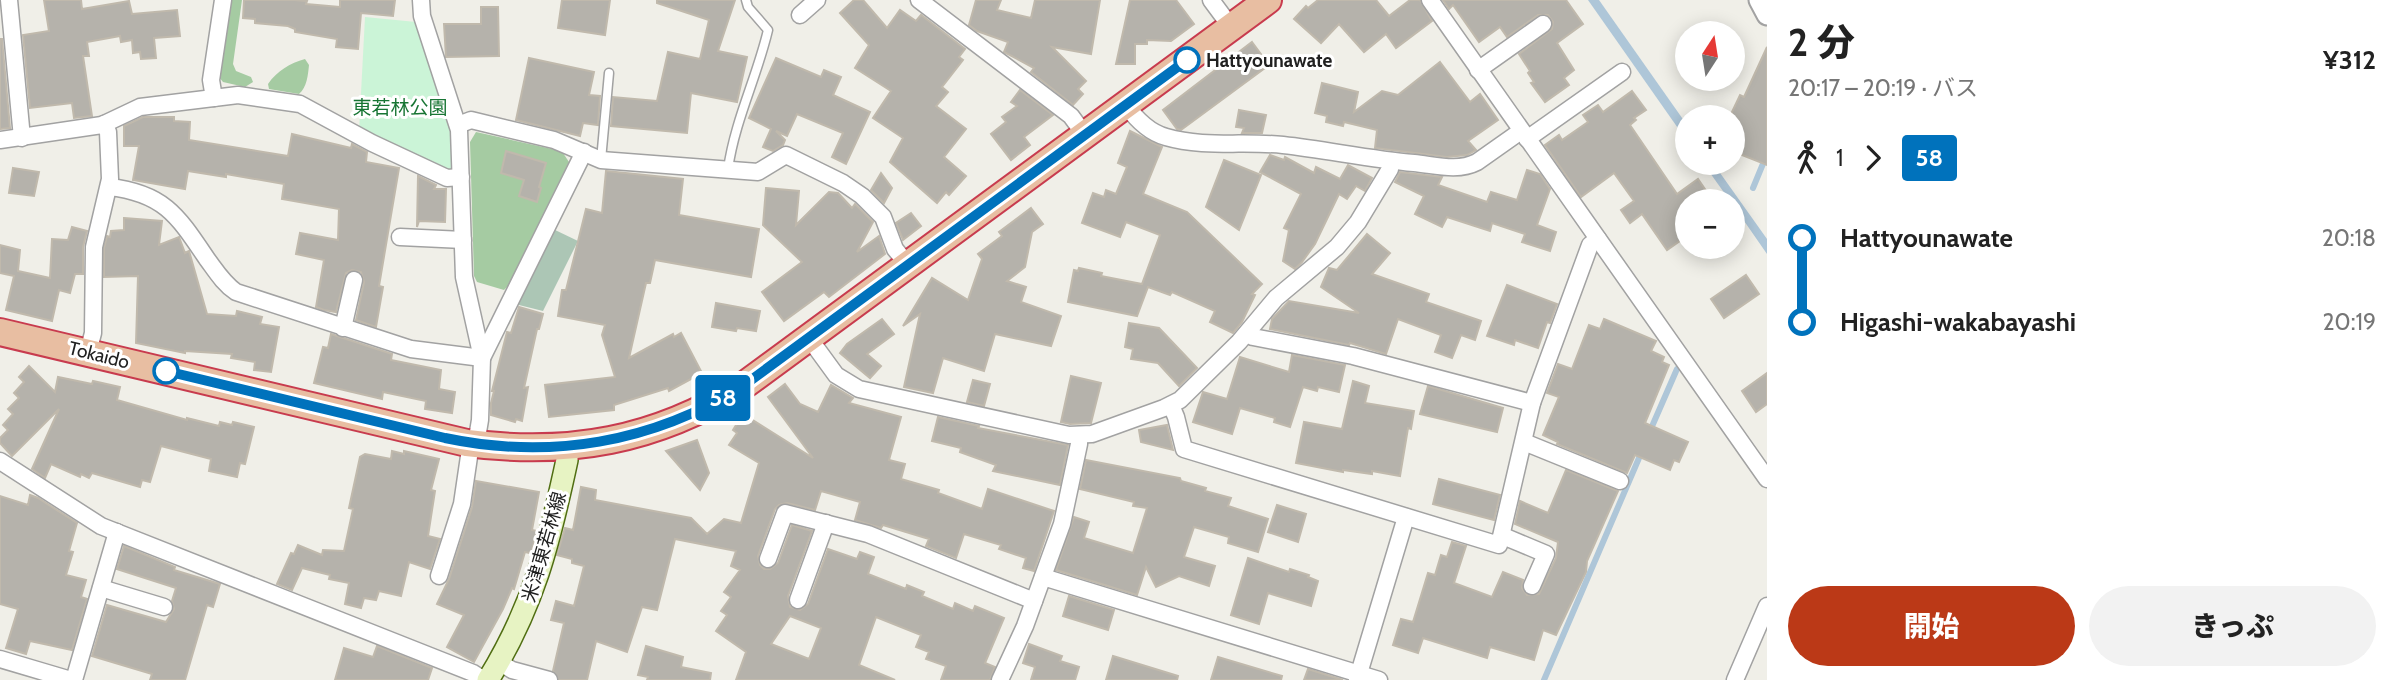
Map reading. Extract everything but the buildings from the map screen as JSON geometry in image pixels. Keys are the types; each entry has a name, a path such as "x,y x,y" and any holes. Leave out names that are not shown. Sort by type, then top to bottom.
{"highway":[{"name":"Tokaido","path":"0,332 474,443 518,448 566,447 631,436 689,416 743,386 1268,0"}],"main road":[{"name":"米津東若林線","path":"491,674 527,608 540,573 567,460 566,447"}],"street":[{"path":"9,0 22,138"},
{"path":"214,98 211,80 223,0"},
{"path":"421,0 422,16 458,125 464,277 482,358 480,420 462,504 439,576"},
{"path":"800,15 817,0"},
{"path":"919,0 1071,116 1085,135"},
{"path":"1211,0 1231,27"},
{"path":"1430,0 1767,479"},
{"path":"1759,0 1767,15"},
{"path":"1478,70 1544,24"},
{"path":"1126,105 1139,123 1164,137 1204,144 1281,145 1455,167 1470,165 1524,135 1622,72"},
{"path":"0,140 104,124 140,107 238,95 300,104 372,143 446,178 461,177"},
{"path":"458,125 471,120 554,141 601,159 758,172 786,155 843,183 862,196 883,217 895,249 908,265"},
{"path":"88,352 93,333 94,247 109,187 108,132 104,124"},
{"path":"482,358 584,152"},
{"path":"809,338 836,375 859,389 1079,435 1092,434 1171,405 1186,394 1248,333 1269,305 1337,247 1390,169 1391,161"},
{"path":"109,187 148,197 173,212 220,278 236,292 411,349 482,358"},
{"path":"400,237 463,240"},
{"path":"1171,405 1184,449 1499,545 1532,403 1590,245 1598,239"},
{"path":"343,328 354,280"},
{"path":"1248,333 1253,337 1353,356 1532,403"},
{"path":"1000,680 1034,601 1067,506 1079,435"},
{"path":"1524,442 1620,481"},
{"path":"0,461 101,526 473,673 491,674 512,670 549,680"},
{"path":"768,559 785,513 868,534 1034,601"},
{"path":"1358,677 1406,517"},
{"path":"798,600 826,523"},
{"path":"0,659 66,679 101,588 117,532"},
{"path":"1503,536 1546,554 1532,586"},
{"path":"1043,577 1358,677 1379,680"},
{"path":"101,588 164,607"},
{"path":"1735,680 1767,606"}],"lane":[{"path":"728,169 742,107 762,56 768,30 748,7 746,0"},
{"path":"601,159 609,73"}],"green space":[{"path":"229,0 242,0 233,64 236,71 251,77 253,82 245,87 223,82 219,77"},
{"name":"東若林公園","path":"365,17 416,22 452,131 453,171 449,174 359,131"},
{"path":"305,59 309,65 308,77 299,94 269,89 268,84 280,71"},
{"path":"476,132 552,149 563,153 569,162 504,290 477,282 474,276 470,142"},
{"path":"553,229 578,241 543,311 515,304"}],"water":[{"path":"1588,0 1599,0 1675,108 1675,124"},
{"path":"1712,175 1722,175 1731,189 1721,189"},
{"path":"1745,208 1767,239 1767,254 1745,222"}],"waterway":[{"path":"1753,188 1767,154"},
{"path":"1650,431 1677,369"},
{"path":"1544,680 1642,451"}],"bus line":[{"name":"58","path":"166,371 488,446 529,449 566,447 610,441 650,431 689,416 743,386 1187,60"}],"place":[{"name":"Hattyounawate","path":"1187,60"}]}
